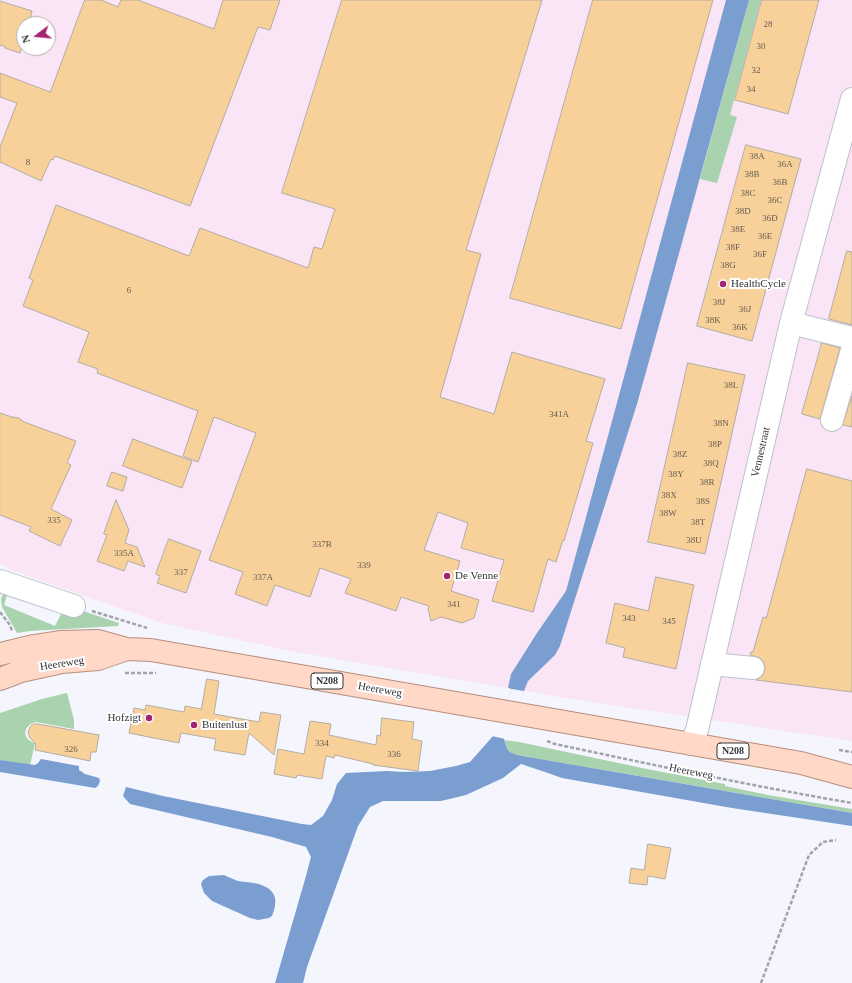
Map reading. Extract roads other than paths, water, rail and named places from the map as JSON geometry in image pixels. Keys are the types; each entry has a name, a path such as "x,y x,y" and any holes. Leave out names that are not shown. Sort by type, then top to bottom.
{"main road":[{"name":"N208","path":"0,654 60,642 98,641 127,649"},
{"name":"Heereweg","path":"0,679 21,671 62,662 98,659 127,649 151,650 801,763 852,777"},
{"name":"Heereweg","path":"801,763 852,763"}],"street":[{"name":"Vennestraat","path":"712,664 791,323 845,150 852,99"},
{"path":"791,323 852,338"},
{"path":"832,420 846,396 852,350"},
{"path":"0,581 74,606"},
{"path":"691,744 697,730 712,664 753,668"}],"water":[{"path":"726,0 749,0 637,404 560,646 555,655 528,681 504,740 508,750 517,755 852,813 852,826 732,808 562,778 521,764 503,778 466,795 441,801 383,801 370,807 358,826 307,967 303,983 275,983 311,857 306,847 272,837 130,804 123,796 126,787 163,796 311,825 323,816 332,800 337,784 346,773 430,771 456,766 470,762 493,736 512,689 508,688 511,674 566,591"},
{"path":"41,759 79,766 79,770 85,774 99,778 100,781 98,786 95,788 0,772 0,760 35,765"},
{"path":"224,875 238,881 261,885 271,890 275,898 272,916 258,920 250,918 212,901 204,893 201,884 203,880 209,876"}],"place":[{"name":"HealthCycle","path":"723,284"},
{"name":"De Venne","path":"447,576"},
{"name":"Hofzigt","path":"149,718"},
{"name":"Buitenlust","path":"194,725"}]}
